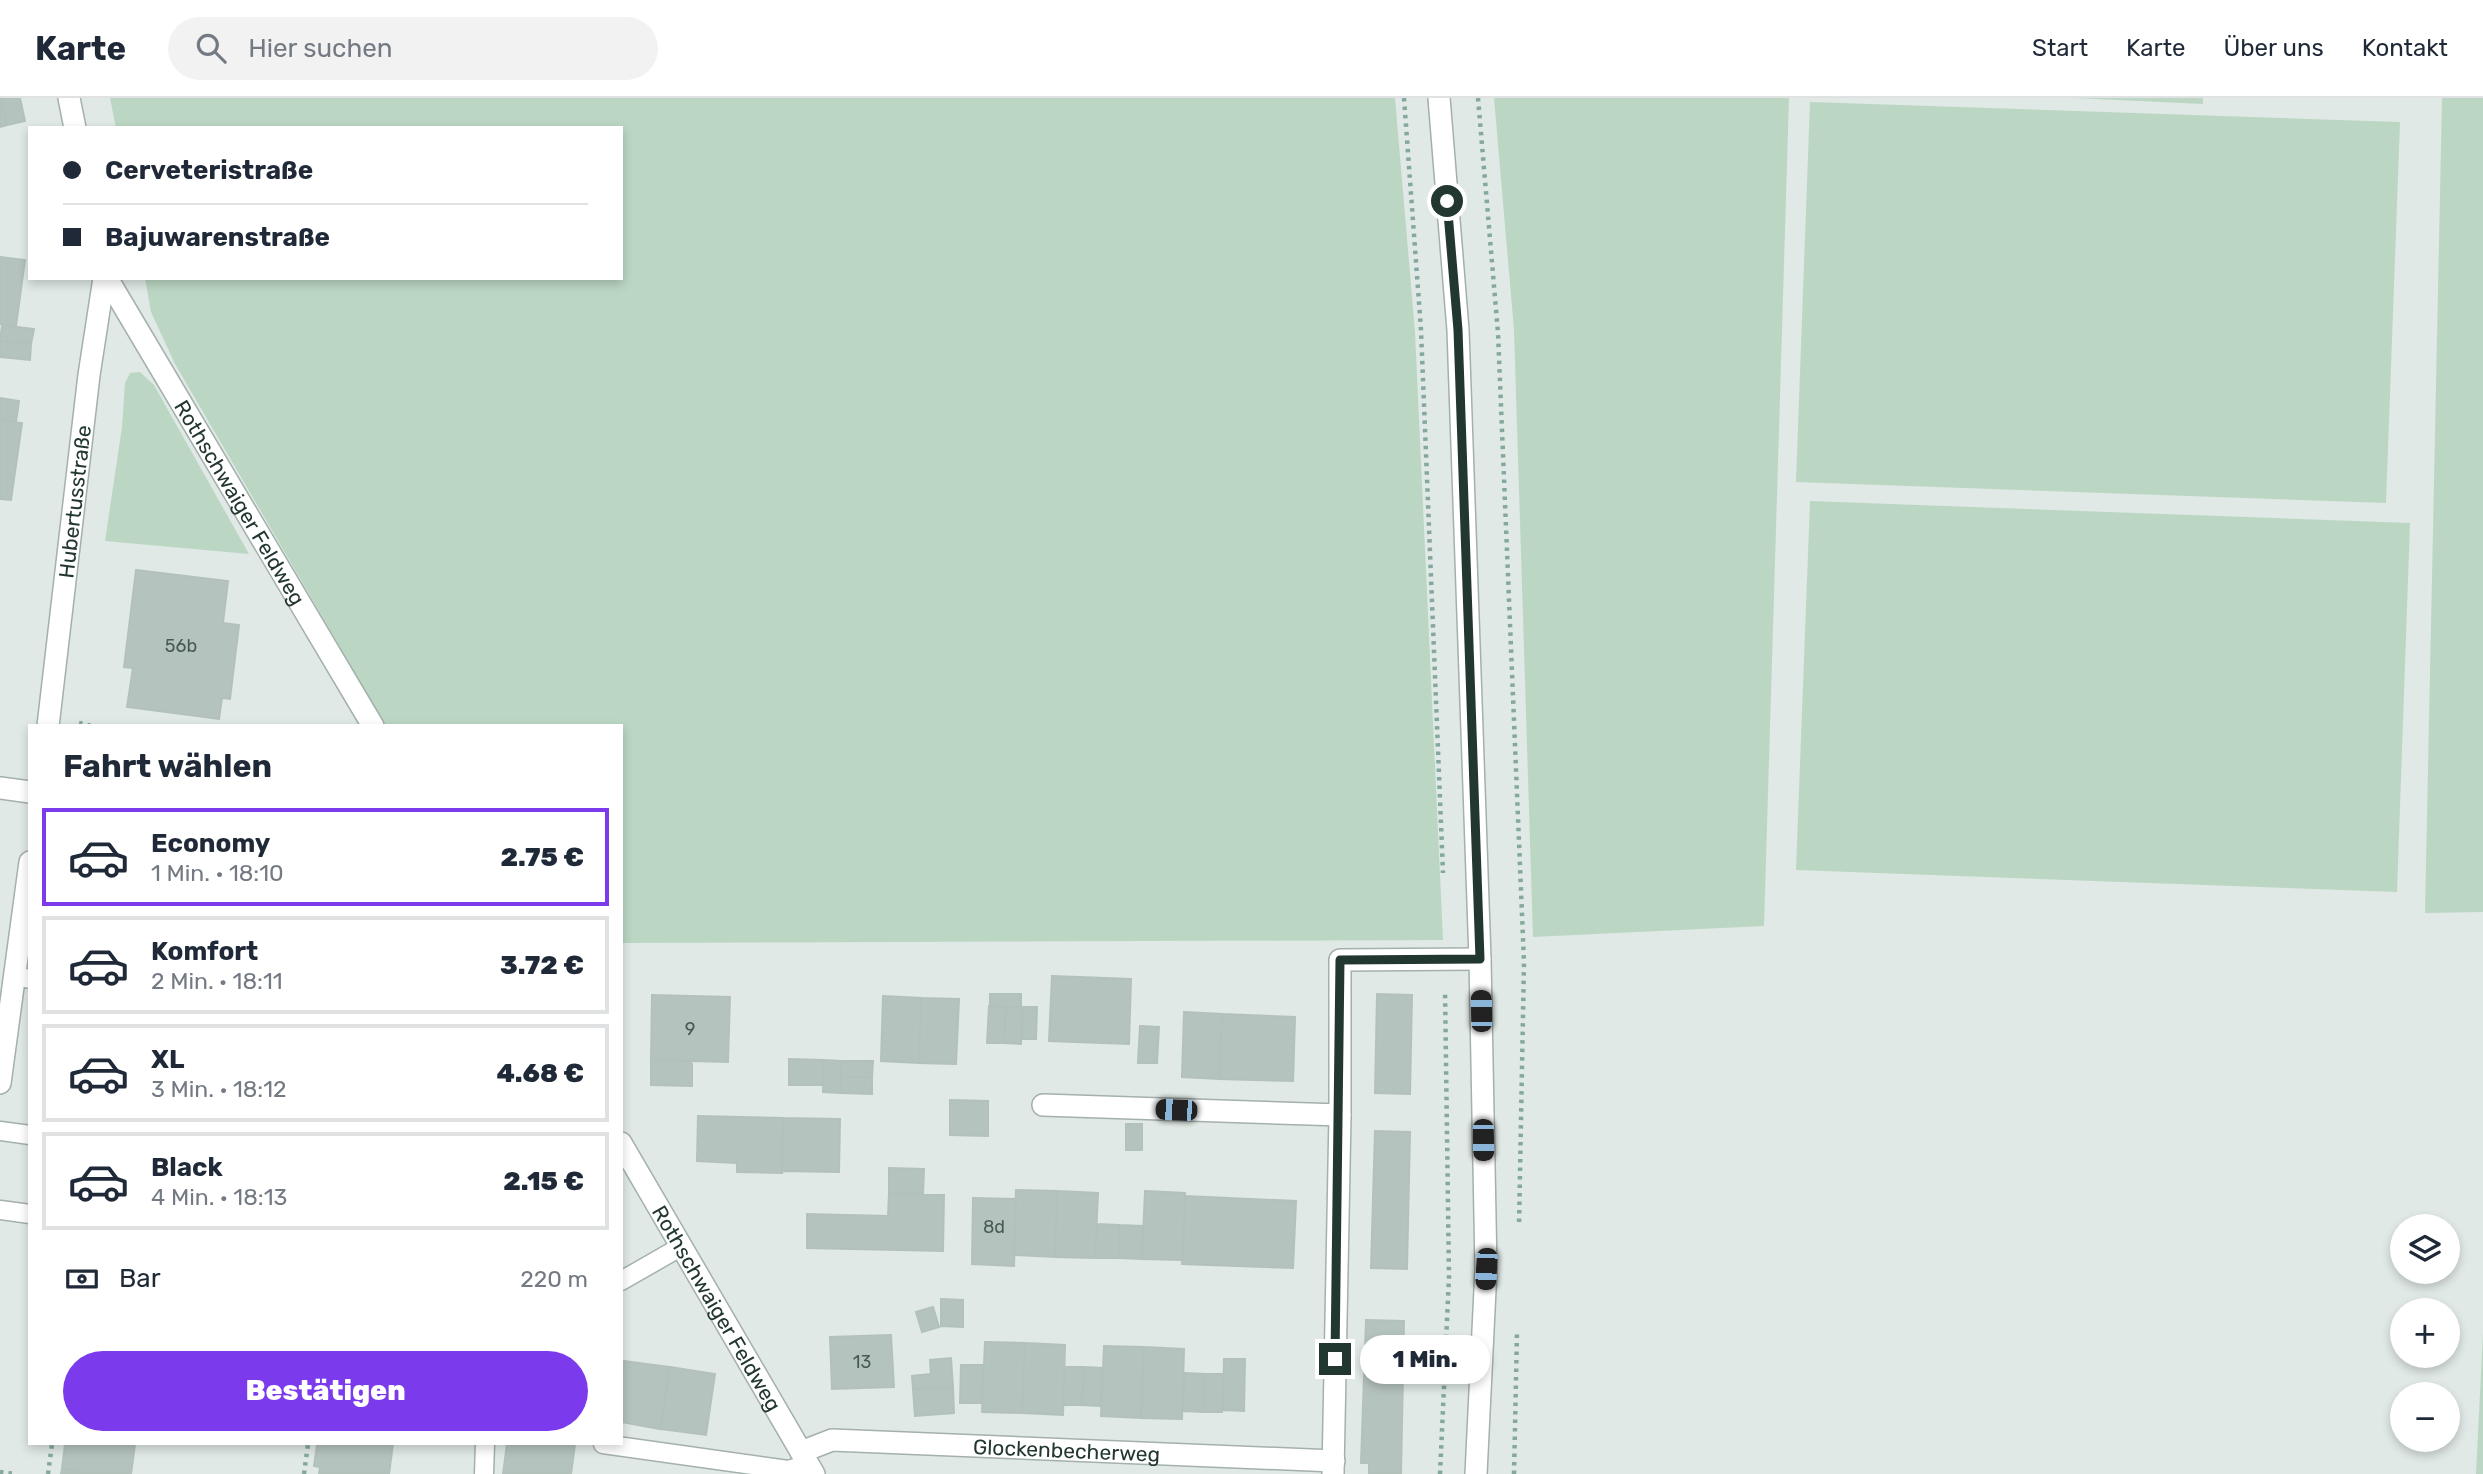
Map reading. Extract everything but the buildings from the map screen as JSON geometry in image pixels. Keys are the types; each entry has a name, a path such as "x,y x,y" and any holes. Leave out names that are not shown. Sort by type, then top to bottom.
{"street":[{"path":"69,98 75,126"},
{"path":"1439,98 1458,330 1480,959 1486,1269 1476,1474"},
{"name":"Hubertusstraße","path":"47,724 89,375 106,280"},
{"name":"Rothschwaiger Feldweg","path":"107,280 372,724"},
{"path":"0,788 28,792"},
{"path":"0,1083 22,977 28,889"},
{"path":"1333,1467 1340,1115 1340,960 1480,959"},
{"path":"1043,1105 1340,1115"},
{"name":"Rothschwaiger Feldweg","path":"623,1146 808,1463"},
{"name":"Glockenbecherweg","path":"808,1463 832,1440 1333,1467"}],"lane":[{"path":"0,1131 28,1135"},
{"path":"0,1210 28,1214"},
{"path":"623,1281 682,1246"},
{"path":"484,1474 485,1445"},
{"path":"610,1445 788,1470 808,1463"}],"path":[{"path":"1404,98 1421,330 1443,876"},
{"path":"1479,98 1498,333 1524,963 1518,1239"},
{"path":"1440,1474 1449,1277 1444,959"},
{"path":"1514,1474 1517,1322"},
{"path":"48,1474 52,1445"},
{"path":"304,1474 308,1445"},
{"path":"0,1472 15,1474"}],"green space":[{"path":"110,98 1395,98 1415,332 1443,940 623,943 623,724 385,724 175,364 151,312 145,280 623,280 623,126 116,126"},
{"path":"1494,98 1789,98 1764,926 1533,937 1514,330"},
{"path":"2074,98 2203,98 2203,104"},
{"path":"2442,98 2483,98 2483,912 2425,913"},
{"path":"1810,102 2400,122 2386,503 1796,482"},
{"path":"140,372 154,385 249,554 105,541 122,427 125,383 130,373"},
{"path":"1810,501 2410,523 2397,892 1796,870"},
{"path":"2483,1333 2483,1474 2476,1474"}],"route":[{"path":"1335,1359 1340,960 1480,959 1458,330 1447,201"}]}
